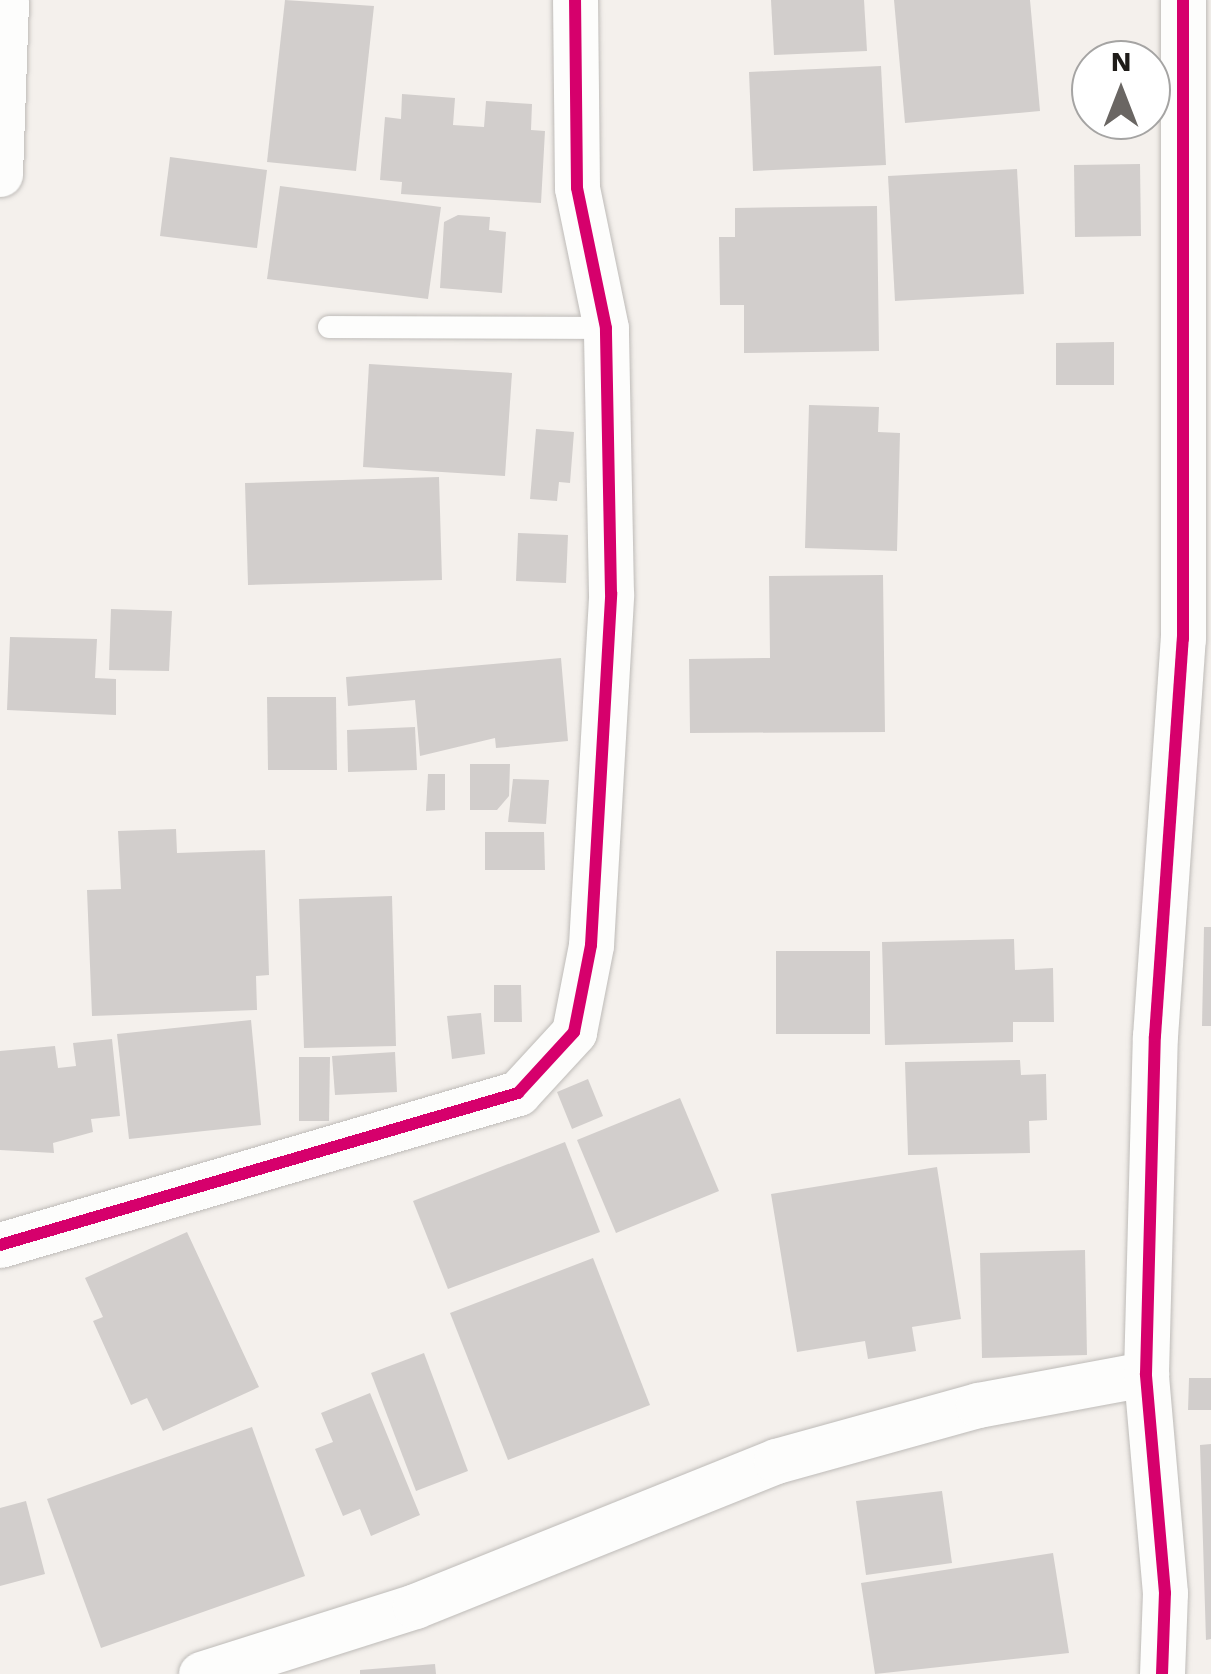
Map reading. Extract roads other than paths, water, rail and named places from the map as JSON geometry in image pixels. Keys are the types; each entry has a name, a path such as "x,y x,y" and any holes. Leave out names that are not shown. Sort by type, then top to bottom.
{"street":[{"path":"0,174 6,0"},
{"path":"0,1245 518,1092 574,1032 591,945 611,594 606,328 578,188 575,0"},
{"path":"1162,1674 1165,1592 1146,1374 1155,1036 1183,640 1183,240 1196,80 1182,0"},
{"path":"1183,240 1211,205"},
{"path":"225,1670 415,1606 776,1461 978,1406 1146,1374"}],"lane":[{"path":"329,327 606,328"}]}
